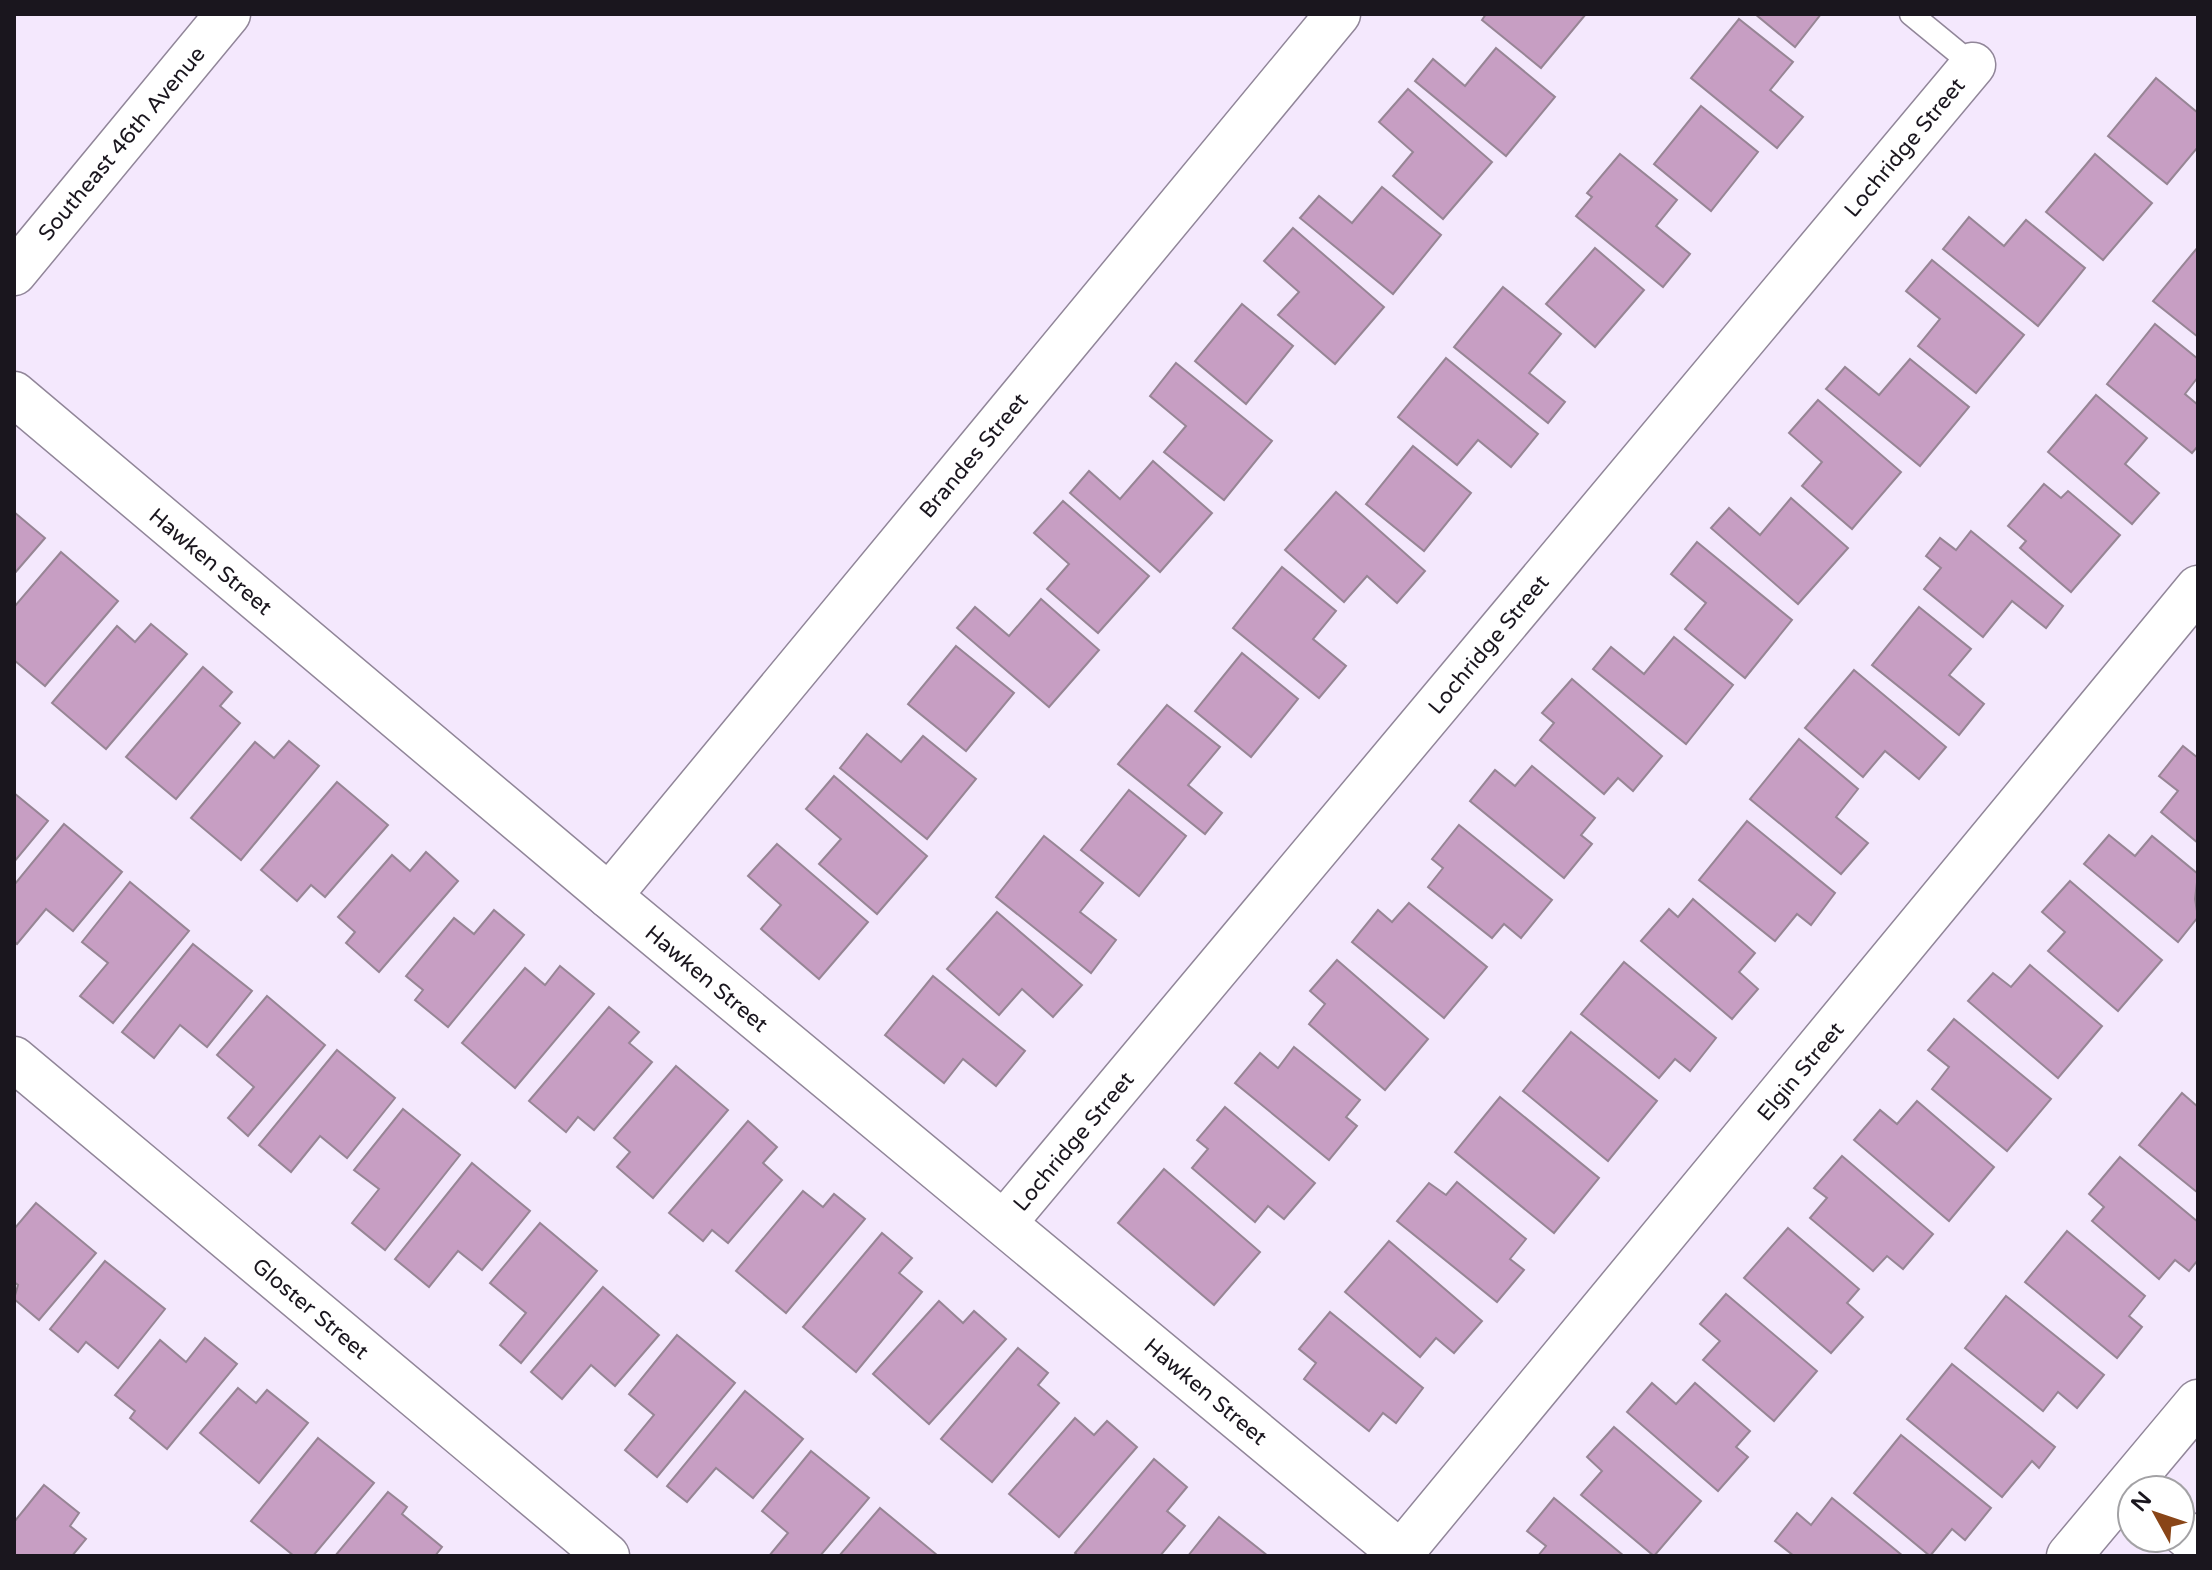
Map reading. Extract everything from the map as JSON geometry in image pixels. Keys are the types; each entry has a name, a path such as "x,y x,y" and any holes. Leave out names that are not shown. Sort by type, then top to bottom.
{"street":[{"name":"Southeast 46th Avenue","path":"14,273 228,14"},
{"name":"Brandes Street","path":"609,896 1338,14"},
{"name":"Lochridge Street","path":"1004,1223 1973,65"},
{"name":"Hawken Street","path":"14,394 609,896 1403,1555"},
{"name":"Elgin Street","path":"1403,1555 2198,588"},
{"name":"Gloster Street","path":"14,1059 607,1556"},
{"path":"2141,1474 2198,1402"},
{"path":"2069,1556 2116,1504"}],"lane":[{"path":"1911,14 1973,65"}],"building":[{"path":"1486,14 1586,14 1541,68 1482,20"},
{"path":"1755,14 1821,14 1795,47"},
{"path":"1739,19 1793,62 1770,90 1803,117 1777,148 1691,78"},
{"path":"1496,48 1555,97 1506,156 1415,81 1433,59 1465,86"},
{"path":"2156,78 2198,113 2198,147 2167,184 2108,136"},
{"path":"1408,89 1492,162 1443,219 1393,176 1413,152 1379,122"},
{"path":"1701,106 1758,152 1711,211 1654,164"},
{"path":"1620,154 1677,200 1656,226 1690,254 1663,287 1576,216 1592,197 1587,193"},
{"path":"2095,154 2152,203 2103,260 2046,212"},
{"path":"1382,187 1441,235 1393,294 1300,218 1319,196 1352,223"},
{"path":"1969,217 2004,246 2026,220 2085,268 2038,326 1943,249"},
{"path":"1293,228 1384,307 1335,364 1278,315 1299,292 1264,261"},
{"path":"2198,247 2198,337 2153,301"},
{"path":"1595,248 1644,290 1595,347 1546,304"},
{"path":"1932,260 2024,335 1976,393 1918,346 1940,319 1906,291"},
{"path":"1503,287 1561,334 1529,373 1565,402 1548,423 1454,347"},
{"path":"1242,304 1293,346 1246,404 1195,361"},
{"path":"2155,324 2198,359 2198,377 2185,394 2198,405 2198,446 2192,453 2107,384"},
{"path":"1446,358 1538,434 1511,467 1478,440 1457,465 1398,417"},
{"path":"1910,359 1969,407 1920,466 1826,389 1845,367 1879,395"},
{"path":"1176,363 1272,441 1224,500 1164,452 1186,426 1150,396"},
{"path":"2096,395 2147,438 2125,464 2159,493 2132,524 2048,452"},
{"path":"1818,400 1901,472 1852,529 1802,486 1822,462 1789,433"},
{"path":"1413,446 1471,493 1424,551 1366,504"},
{"path":"1153,461 1212,513 1160,572 1070,493 1089,471 1120,499"},
{"path":"2044,484 2061,498 2068,491 2120,535 2071,592 2020,548 2026,541 2008,526"},
{"path":"1336,492 1425,571 1397,603 1367,576 1344,602 1285,550"},
{"path":"1791,498 1848,548 1798,604 1711,528 1729,508 1760,535"},
{"path":"1063,501 1149,576 1098,633 1047,589 1069,564 1034,533"},
{"path":"14,512 45,538 14,574"},
{"path":"1971,531 2063,606 2046,628 2012,601 1983,637 1924,589 1941,568 1926,556 1940,538 1956,550"},
{"path":"1697,542 1792,620 1745,678 1685,629 1706,603 1671,574"},
{"path":"61,552 118,601 45,686 14,660 14,607"},
{"path":"1282,567 1336,611 1313,639 1346,666 1319,698 1233,628"},
{"path":"1041,599 1099,650 1049,707 957,628 975,607 1009,636"},
{"path":"1919,607 1971,649 1949,675 1984,704 1959,735 1872,665"},
{"path":"151,624 187,654 106,749 52,703 117,626 135,642"},
{"path":"1674,637 1733,685 1686,744 1593,669 1611,647 1644,674"},
{"path":"956,646 1014,693 966,751 908,704"},
{"path":"1242,653 1298,699 1251,757 1195,711"},
{"path":"203,667 232,692 220,706 240,723 176,799 126,757"},
{"path":"1854,670 1946,747 1919,779 1885,751 1863,777 1805,728"},
{"path":"1572,679 1662,756 1633,791 1618,778 1604,794 1540,740 1554,723 1542,713"},
{"path":"1167,705 1220,747 1188,785 1222,813 1205,834 1118,764"},
{"path":"867,734 901,762 923,736 976,779 927,839 840,768"},
{"path":"1799,739 1858,789 1836,817 1868,843 1841,874 1750,799"},
{"path":"289,741 319,766 241,860 191,818 255,742 274,758"},
{"path":"2183,746 2198,758 2198,843 2161,812 2178,791 2159,776"},
{"path":"1532,766 1595,818 1581,835 1592,844 1564,878 1470,801 1495,770 1515,786"},
{"path":"834,776 927,856 877,914 819,864 841,839 806,809"},
{"path":"337,782 388,825 325,897 311,885 297,901 261,870"},
{"path":"1129,790 1186,836 1139,896 1081,850"},
{"path":"14,793 48,821 14,862"},
{"path":"1747,821 1835,893 1811,925 1797,914 1775,941 1699,880"},
{"path":"64,824 122,872 73,931 46,909 17,944 14,941 14,885"},
{"path":"1459,825 1552,900 1521,938 1504,924 1492,938 1428,887 1443,868 1432,859"},
{"path":"2109,835 2135,856 2152,836 2198,874 2195,899 2198,917 2178,942 2084,864"},
{"path":"1044,836 1103,883 1080,912 1116,940 1091,973 996,897"},
{"path":"777,844 868,922 819,979 761,929 781,905 748,876"},
{"path":"426,852 458,881 379,972 346,943 355,932 338,917 392,855 410,871"},
{"path":"2070,881 2162,960 2118,1011 2048,951 2065,932 2042,912"},
{"path":"130,882 189,931 113,1023 80,996 108,963 82,942"},
{"path":"1693,899 1755,953 1739,972 1758,989 1732,1019 1641,941 1669,909 1678,917"},
{"path":"1409,903 1487,967 1444,1018 1352,942 1378,910 1392,922"},
{"path":"494,910 524,935 448,1027 415,1000 423,990 406,976 454,918 474,934"},
{"path":"997,912 1082,985 1053,1017 1022,989 999,1015 947,969"},
{"path":"193,944 252,991 207,1047 180,1025 154,1058 122,1032"},
{"path":"1337,960 1428,1039 1385,1090 1309,1024 1325,1004 1310,991"},
{"path":"1624,962 1716,1038 1690,1071 1675,1059 1659,1078 1581,1014"},
{"path":"2030,965 2102,1026 2058,1078 1968,1001 1993,973 2011,987"},
{"path":"560,966 594,994 515,1088 462,1043 525,968 545,985"},
{"path":"933,976 1025,1051 996,1086 963,1059 944,1083 885,1035"},
{"path":"267,996 325,1045 248,1136 228,1118 254,1087 217,1055"},
{"path":"609,1007 639,1032 629,1043 652,1062 594,1130 578,1117 566,1132 529,1101"},
{"path":"1954,1019 2051,1099 2007,1151 1932,1089 1949,1067 1928,1050"},
{"path":"1571,1032 1657,1101 1608,1161 1523,1091"},
{"path":"1294,1047 1360,1100 1346,1117 1357,1126 1329,1160 1235,1083 1260,1053 1278,1068"},
{"path":"337,1050 395,1098 347,1158 320,1136 291,1172 259,1145"},
{"path":"676,1066 728,1110 653,1198 617,1167 630,1152 614,1138"},
{"path":"2182,1093 2198,1107 2198,1193 2139,1145"},
{"path":"1500,1097 1599,1178 1554,1233 1455,1152"},
{"path":"1917,1101 1994,1167 1949,1221 1854,1140 1880,1110 1897,1124"},
{"path":"1225,1107 1315,1183 1284,1219 1268,1206 1255,1222 1192,1168 1208,1149 1197,1140"},
{"path":"403,1109 460,1155 385,1250 352,1223 379,1189 354,1170"},
{"path":"748,1121 777,1147 763,1163 782,1180 728,1243 712,1230 703,1241 669,1213"},
{"path":"1842,1156 1933,1234 1903,1269 1887,1256 1873,1271 1810,1218 1827,1198 1814,1188"},
{"path":"2120,1157 2198,1222 2198,1260 2189,1271 2175,1260 2159,1279 2092,1221 2104,1207 2089,1194"},
{"path":"472,1163 530,1211 482,1270 458,1251 429,1287 395,1259"},
{"path":"1164,1169 1260,1252 1214,1305 1118,1223"},
{"path":"1457,1182 1526,1239 1510,1259 1524,1270 1497,1302 1397,1221 1429,1183 1446,1195"},
{"path":"803,1191 823,1207 834,1194 865,1219 786,1313 736,1271"},
{"path":"36,1203 96,1253 39,1320 14,1299 18,1285 14,1282 14,1229"},
{"path":"540,1223 597,1271 521,1363 500,1345 526,1313 490,1283"},
{"path":"1788,1228 1859,1289 1847,1303 1863,1317 1831,1353 1744,1278"},
{"path":"2067,1231 2145,1296 2129,1316 2142,1327 2117,1358 2025,1282"},
{"path":"882,1233 912,1258 899,1273 922,1292 856,1372 803,1327"},
{"path":"1389,1241 1482,1321 1454,1353 1436,1338 1420,1357 1345,1292"},
{"path":"105,1261 165,1309 118,1368 86,1342 78,1352 50,1329"},
{"path":"603,1287 659,1335 615,1386 591,1365 562,1399 531,1372"},
{"path":"1726,1294 1817,1371 1774,1421 1703,1360 1720,1341 1700,1324"},
{"path":"2006,1296 2104,1375 2077,1408 2058,1392 2043,1411 1965,1348"},
{"path":"939,1301 963,1323 974,1311 1006,1339 929,1424 873,1374"},
{"path":"1330,1312 1423,1388 1396,1423 1383,1413 1369,1431 1304,1379 1316,1363 1299,1349"},
{"path":"677,1335 735,1383 657,1477 625,1450 654,1415 629,1394"},
{"path":"205,1338 237,1364 167,1449 130,1418 135,1411 115,1395 160,1340 186,1362"},
{"path":"1018,1348 1048,1373 1038,1385 1059,1403 992,1482 941,1439"},
{"path":"1952,1364 2055,1447 2039,1468 2032,1461 2002,1497 1907,1419"},
{"path":"1652,1383 1676,1404 1695,1383 1750,1431 1736,1447 1748,1457 1718,1491 1627,1412"},
{"path":"238,1388 256,1403 267,1390 308,1423 259,1483 200,1433"},
{"path":"745,1391 803,1439 753,1498 716,1468 687,1502 667,1486"},
{"path":"1075,1418 1094,1435 1107,1421 1137,1447 1059,1537 1009,1494"},
{"path":"1614,1427 1701,1501 1654,1556 1581,1495 1602,1471 1587,1457"},
{"path":"1901,1435 1991,1508 1965,1540 1952,1529 1930,1556 1854,1493"},
{"path":"318,1438 374,1483 313,1556 294,1556 251,1521"},
{"path":"811,1451 869,1498 820,1556 769,1556 788,1533 762,1511"},
{"path":"1154,1459 1187,1487 1167,1511 1185,1526 1160,1556 1078,1556 1075,1553"},
{"path":"44,1485 79,1513 70,1526 86,1539 72,1556 14,1556 14,1522"},
{"path":"388,1492 407,1507 402,1514 442,1547 435,1556 335,1556"},
{"path":"1554,1498 1624,1556 1538,1556 1546,1546 1527,1531"},
{"path":"1832,1498 1903,1556 1794,1556 1775,1541 1797,1513 1811,1525"},
{"path":"880,1508 937,1555 839,1556"},
{"path":"1219,1517 1268,1556 1188,1556"}]}
